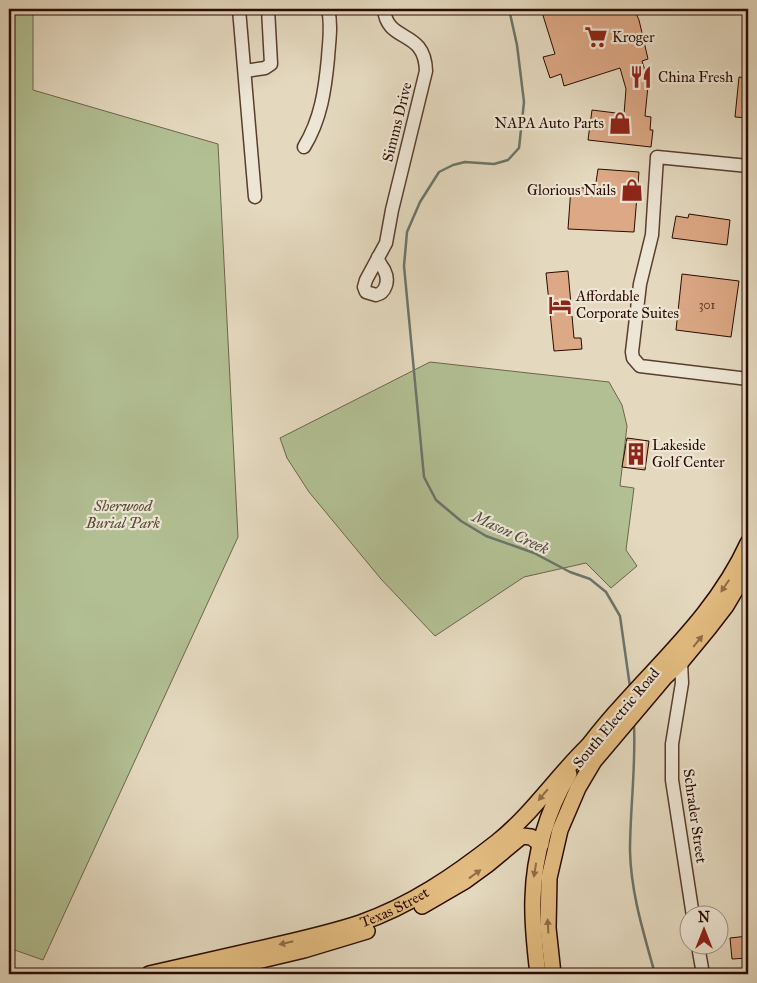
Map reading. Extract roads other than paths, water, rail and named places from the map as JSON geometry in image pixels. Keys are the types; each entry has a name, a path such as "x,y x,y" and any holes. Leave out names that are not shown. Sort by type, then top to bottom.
{"main road":[{"name":"South Electric Road","path":"538,974 532,899 534,879 541,844 557,798 568,776 588,746 612,728 664,670 728,582 748,543"},
{"name":"South Electric Road","path":"664,670 681,662 726,606 748,568"},
{"name":"South Electric Road","path":"553,974 547,903 549,878 554,854 565,817 578,788 612,728"},
{"name":"Texas Street","path":"149,974 303,939 360,923 422,895 518,824 566,768 588,746"},
{"name":"Texas Street","path":"202,974 304,950 355,935 391,921 445,894 487,865 522,836 531,837 541,844"}],"street":[{"path":"239,9 256,197"},
{"path":"245,70 265,68 271,64 268,9"},
{"path":"304,147 316,124 325,87 331,29 328,9"},
{"name":"Simms Drive","path":"378,257 386,242 426,71 424,53 413,41 391,27 385,16 384,9"},
{"path":"748,166 657,157 652,235 640,284 632,352 633,358 640,366 748,379"},
{"name":"Schrader Street","path":"681,662 682,683 672,744 672,780 691,906"},
{"path":"700,956 703,974"}],"waterway":[{"name":"Mason Creek","path":"509,9 517,45 524,102 519,148 508,160 494,164 465,162 453,165 439,172 420,202 407,232 404,266 424,477 436,500 461,521 486,536 534,553 570,572 590,579 606,592 620,616 630,687"},
{"name":"Mason Creek","path":"634,725 630,835 631,867 639,914 655,974"}],"place":[{"name":"Kroger","path":"596,37"},
{"name":"China Fresh","path":"641,77"},
{"name":"NAPA Auto Parts","path":"620,123"},
{"name":"Glorious Nails","path":"632,190"},
{"name":"Affordable Corporate Suites","path":"560,305"},
{"name":"Lakeside Golf Center","path":"636,454"}],"park label":[{"name":"Sherwood Burial Park","path":"123,514"}]}
